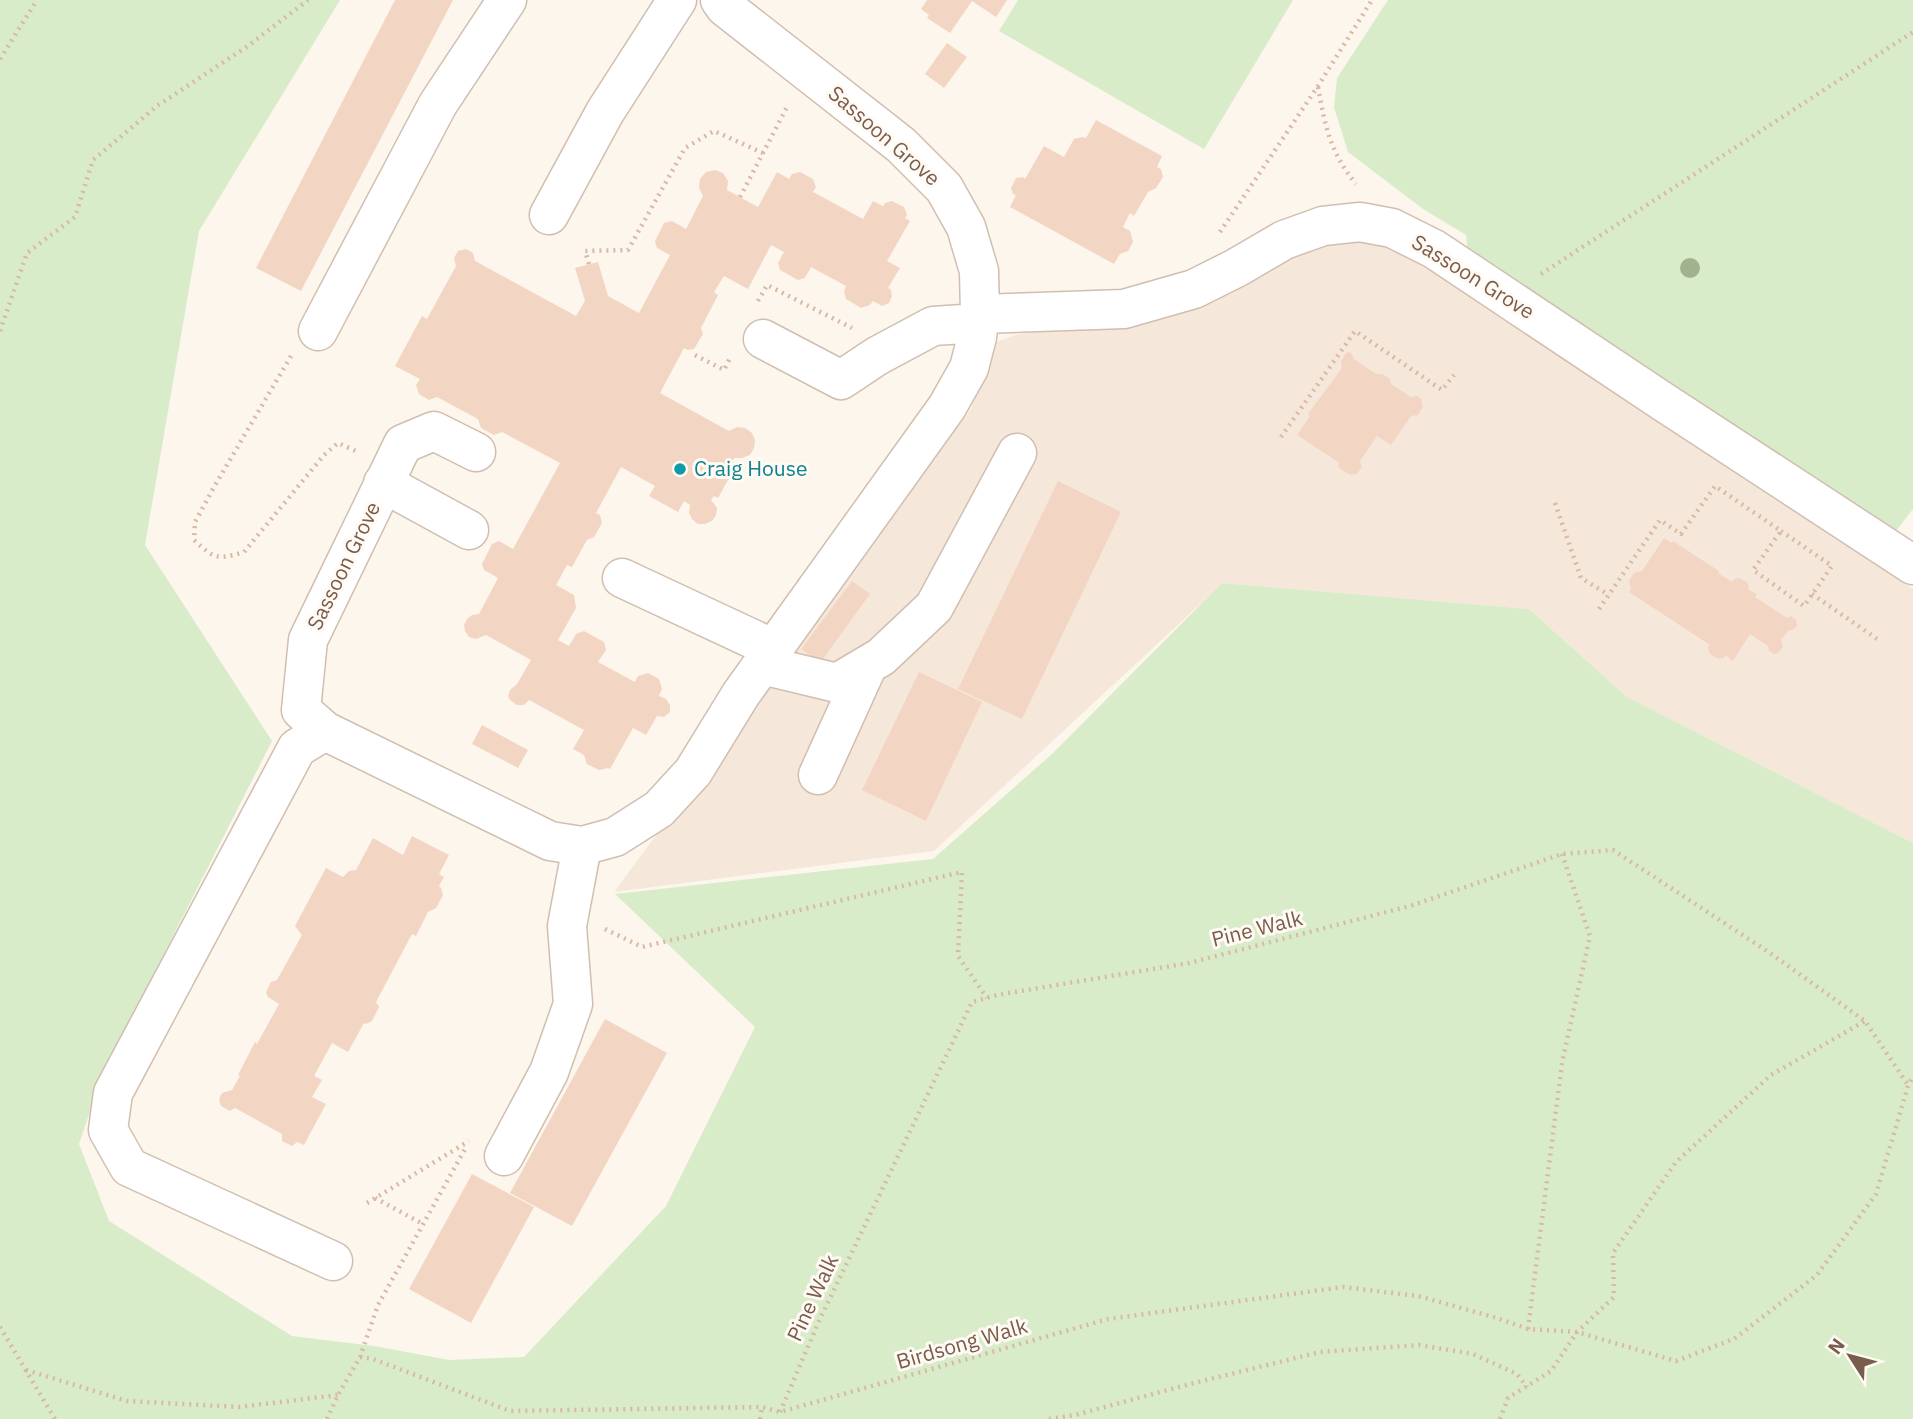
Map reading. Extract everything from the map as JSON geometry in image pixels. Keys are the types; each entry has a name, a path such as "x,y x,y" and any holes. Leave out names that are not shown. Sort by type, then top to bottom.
{"street":[{"path":"318,331 438,104 507,0"},
{"path":"549,215 605,112 677,0"},
{"name":"Sassoon Grove","path":"476,452 434,431 403,444 308,640 301,710 325,731 550,841 582,846 615,837 659,808 693,772 741,694 947,407 969,369 977,337 979,271 966,227 944,188 901,145 725,7 720,0"},
{"name":"Sassoon Grove","path":"979,319 1124,309 1194,289 1284,240 1323,226 1360,222 1392,228 1434,249 1913,565"},
{"path":"763,339 841,380 877,356 933,326 979,319"},
{"path":"622,578 768,657 837,683 881,657 934,607 1017,453"},
{"path":"387,476 469,530"},
{"path":"818,775 868,665"},
{"path":"325,731 297,748 113,1093 108,1130 129,1167 333,1261"},
{"path":"504,1156 549,1072 573,1004 567,926 582,846"}],"path":[{"path":"0,59 37,0"},
{"path":"0,331 27,253 75,217 93,160 157,106 248,46 308,0"},
{"path":"1194,289 1198,264 1318,86 1372,0"},
{"path":"1506,297 1913,32"},
{"path":"740,197 806,71"},
{"path":"1318,86 1325,127 1342,167 1392,228"},
{"path":"589,264 585,251 628,250 685,148 714,131 763,153"},
{"path":"318,331 305,355 295,349 214,487 195,523 194,540 208,553 225,558 244,552 324,455 338,443 387,476"},
{"path":"1282,437 1355,331 1442,390 1454,375"},
{"path":"1599,609 1660,520 1681,534 1715,486 1781,531 1832,566 1804,606 1753,570 1781,531"},
{"path":"1555,503 1581,578 1609,595"},
{"path":"1812,594 1880,641"},
{"name":"Pine Walk","path":"780,1412 825,1309 972,1002 997,995 1189,963 1410,906 1562,854 1613,850 1770,953 1866,1021 1908,1086"},
{"path":"1528,1329 1562,1063 1590,936 1562,854"},
{"path":"620,935 642,947 962,872 958,956 987,998"},
{"path":"1500,1419 1508,1398 1551,1371 1577,1332 1614,1297 1613,1253 1676,1161 1771,1075 1866,1021"},
{"name":"Birdsong Walk","path":"780,1412 1108,1319 1343,1287 1419,1296 1528,1329 1577,1332 1676,1360 1734,1339 1817,1275 1876,1194 1913,1076"},
{"path":"327,1419 360,1357 378,1305 470,1141 367,1203"},
{"path":"375,1198 423,1224"},
{"path":"0,1326 55,1419"},
{"path":"1049,1419 1074,1415 1320,1352 1419,1345 1473,1354 1517,1374 1527,1387"},
{"path":"360,1357 373,1359 510,1411 762,1406 780,1412"},
{"path":"26,1370 127,1401 239,1407 338,1395"},
{"path":"760,1419 762,1406"}],"shaded area":[{"path":"1365,238 1393,246 1423,261 1913,589 1913,843 1627,697 1529,609 1223,583 934,851 614,892 971,409 996,342 1019,334 1132,323 1294,248"}],"green space":[{"path":"0,0 340,0 199,231 145,545 272,741 102,1076 79,1144 109,1221 292,1336 374,1346 449,1360 524,1357 666,1206 755,1027 615,894 933,859 1052,754 1222,583 1529,609 1627,697 1913,843 1913,1419 0,1419"},
{"path":"1018,0 1293,0 1204,149 999,31"},
{"path":"1388,0 1913,0 1913,509 1893,535 1816,477 1802,478 1468,255 1466,235 1423,209 1348,152 1334,107 1337,78"}],"building":[{"path":"395,0 453,0 301,291 256,268"},
{"path":"927,0 1007,0 996,17 972,1 950,33 927,18 929,15 921,9"},
{"path":"947,43 967,57 944,88 925,74"},
{"path":"1096,120 1162,156 1157,167 1161,169 1163,177 1156,188 1148,192 1134,216 1130,213 1123,227 1130,231 1133,242 1114,264 1010,207 1016,195 1011,188 1016,178 1025,179 1044,146 1064,157 1074,139 1086,138"},
{"name":"Craig House","path":"715,170 723,173 728,181 727,190 758,207 777,172 789,179 792,174 800,172 813,179 816,187 813,192 863,219 873,201 883,206 892,201 904,207 907,215 905,218 910,221 887,261 900,268 888,288 892,296 889,303 882,306 873,301 861,308 846,299 846,286 811,267 805,278 798,280 780,270 778,263 784,252 771,245 748,289 724,276 714,292 718,295 701,328 703,334 694,349 684,348 660,393 729,431 737,427 745,428 752,433 754,448 750,455 734,458 732,461 737,464 718,498 714,496 711,500 717,508 716,515 712,521 705,524 698,524 692,519 689,513 690,505 684,501 678,512 649,496 655,486 621,467 596,513 600,515 602,523 594,537 587,540 572,567 567,565 556,585 574,595 576,608 558,640 569,646 576,634 584,631 604,642 606,650 598,662 635,682 638,676 648,673 659,679 662,689 659,696 666,699 670,705 670,712 664,717 657,716 646,735 633,728 610,769 599,770 587,764 584,755 573,749 584,730 529,700 524,705 517,705 510,700 510,690 517,684 531,660 486,635 476,639 469,637 464,625 472,615 479,614 498,578 484,570 482,564 492,544 499,541 513,549 560,463 502,432 494,435 481,428 478,419 437,397 429,400 419,394 416,385 420,379 395,366 422,316 427,319 456,266 454,258 458,251 466,249 473,253 475,261 576,316 585,301 575,268 598,262 608,296 639,313 670,255 657,248 655,241 664,223 672,221 686,229 703,196 699,188 700,179 706,172"},
{"path":"1349,352 1354,359 1376,374 1390,379 1391,384 1411,397 1417,396 1423,407 1418,415 1411,416 1391,445 1377,436 1360,461 1362,467 1357,474 1350,475 1339,468 1338,462 1297,435 1310,416 1308,414 1342,368 1341,361"},
{"path":"1058,481 1121,512 1022,719 958,689"},
{"path":"1664,538 1672,543 1673,541 1732,582 1740,578 1748,583 1749,590 1757,594 1755,597 1787,618 1791,616 1796,620 1794,629 1788,631 1781,640 1783,647 1778,653 1769,651 1768,646 1750,634 1733,661 1725,655 1724,658 1718,659 1709,653 1710,645 1629,592 1629,581 1634,573 1642,571"},
{"path":"852,581 870,594 820,663 801,649"},
{"path":"919,672 982,702 926,821 862,790"},
{"path":"482,725 528,750 518,768 472,744"},
{"path":"412,836 449,855 439,874 444,877 439,886 443,895 436,908 428,912 416,936 412,934 376,1002 379,1007 372,1021 364,1023 348,1052 332,1043 314,1076 322,1080 312,1097 326,1104 304,1145 297,1142 292,1146 282,1141 282,1134 235,1108 230,1111 221,1106 219,1099 222,1093 232,1090 255,1042 257,1044 279,1004 268,997 266,992 271,982 277,980 302,935 295,926 326,868 343,877 349,871 356,870 373,838 403,855"},
{"path":"605,1019 667,1053 572,1226 510,1193"},
{"path":"472,1174 534,1207 471,1323 409,1289"}],"place":[{"name":"Craig House","path":"680,469"}]}
